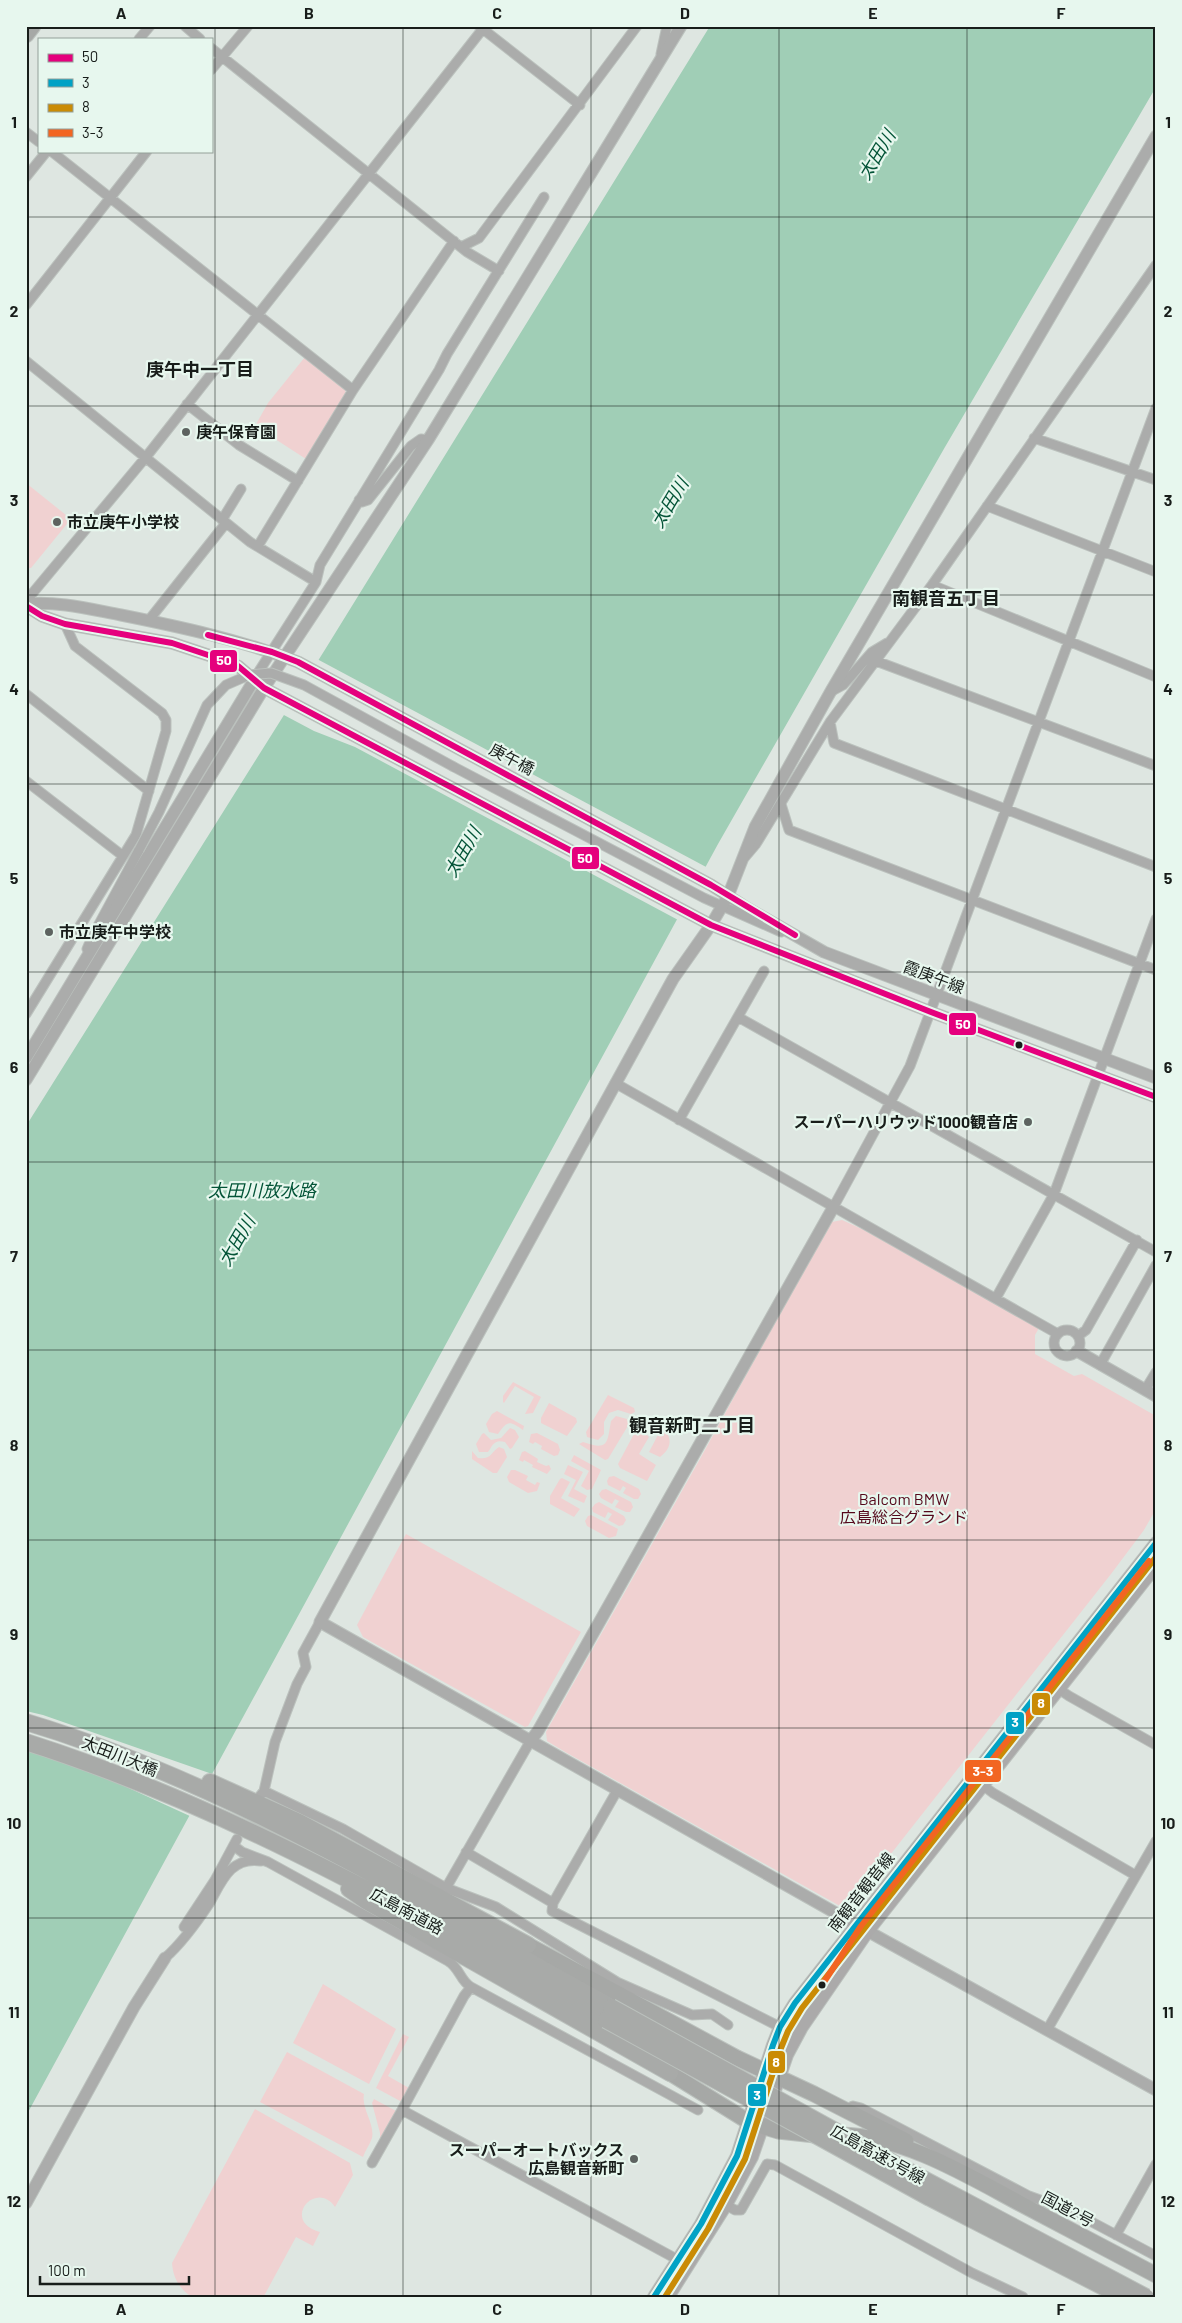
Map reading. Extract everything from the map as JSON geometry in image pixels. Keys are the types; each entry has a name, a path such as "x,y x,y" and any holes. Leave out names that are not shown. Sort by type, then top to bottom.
{"highway":[{"path":"26,35 33,26"},
{"name":"太田川大橋","path":"26,1722 94,1744"},
{"name":"太田川大橋","path":"26,1742 89,1764 204,1810"},
{"name":"広島南道路","path":"94,1744 158,1762 215,1789 331,1853 609,2014"},
{"path":"215,1789 314,1830 528,1945"},
{"name":"広島南道路","path":"204,1810 320,1868 373,1892 609,2014"},
{"path":"320,1868 366,1901 672,2074"},
{"name":"国道2号","path":"528,1945 781,2079 949,2163 964,2174"},
{"name":"広島高速3号線","path":"609,2014 930,2198 1124,2297"},
{"name":"広島高速3号線","path":"609,2014 1146,2297"},
{"name":"国道2号","path":"672,2074 756,2124 804,2135 860,2136 902,2147 964,2174 1156,2275"}],"main road":[{"name":"南観音観音線","path":"673,2295 684,2263 737,2156 781,2079 788,2055 802,2027 863,1928 972,1777 1156,1544"},
{"name":"南観音観音線","path":"654,2297 684,2263 726,2206 752,2157 766,2071 780,2027 795,2003 863,1928 983,1786 1156,1566"}],"street":[{"path":"140,38 150,26"},
{"path":"185,26 199,38"},
{"path":"212,69 248,26"},
{"path":"258,546 353,390 458,244 479,238 580,105 637,26"},
{"path":"660,62 667,26"},
{"path":"26,1080 264,688 428,440 681,26"},
{"path":"580,105 482,27 146,457 26,604 42,616 65,624 172,643 238,666 264,688 712,924 931,1012 1156,1097"},
{"path":"212,49 458,244 499,271"},
{"path":"26,132 38,141"},
{"path":"728,2025 712,2014 692,2015 617,1982 488,1903 446,1888 343,1829 262,1793 275,1742 297,1684 306,1667 303,1653 673,979 712,924 728,896 755,827 831,691 1156,136"},
{"path":"26,178 48,152"},
{"path":"50,152 353,390"},
{"path":"26,305 146,152"},
{"path":"26,1058 254,680 316,582 320,565 358,500 544,197"},
{"path":"742,861 756,844 830,722 932,585 1034,438 1152,278 1156,265"},
{"path":"26,360 224,521 258,546 316,582"},
{"path":"187,404 238,445 298,481"},
{"path":"446,1888 538,1731 834,1206 910,1066 1156,408"},
{"path":"1034,438 1156,480"},
{"path":"358,500 362,502 368,500 411,446 421,439 428,440"},
{"path":"149,620 224,521 241,490"},
{"path":"987,506 1156,572"},
{"path":"932,585 1156,678"},
{"name":"庚午橋","path":"26,604 47,602 149,620 272,652 298,662 711,885"},
{"path":"26,1014 136,835 166,731 166,720 162,713 75,646 65,624"},
{"path":"831,691 843,685 872,652 889,642"},
{"path":"254,680 284,657"},
{"path":"876,661 1156,766"},
{"path":"77,975 92,936 159,812 207,705 216,694 236,679 249,675 271,673 304,685 704,898 824,952"},
{"path":"26,694 149,792"},
{"path":"830,722 834,743 1156,867"},
{"path":"26,780 123,856"},
{"path":"781,804 789,830 1156,970"},
{"name":"霞庚午線","path":"711,885 824,952 1156,1078"},
{"path":"996,1298 1054,1194 1156,919"},
{"path":"679,1120 764,971"},
{"path":"738,1017 1156,1252"},
{"path":"615,1083 1058,1334"},
{"path":"1078,1336 1086,1330 1136,1240"},
{"path":"1100,1365 1156,1265"},
{"path":"1069,1330 1078,1336 1080,1344 1078,1351 1068,1356 1059,1353 1054,1344 1058,1334 1069,1330"},
{"path":"1078,1351 1156,1396"},
{"path":"1145,1390 1156,1372"},
{"path":"1144,1558 1156,1566"},
{"path":"320,1622 863,1928 1156,2090"},
{"path":"1047,1680 1059,1689 1156,1745"},
{"path":"972,1777 983,1786 1135,1875"},
{"path":"618,1789 554,1903 552,1910 780,2027"},
{"path":"1047,2030 1156,1841"},
{"path":"26,2203 134,2007 170,1947 215,1880 235,1843 242,1852 268,1862 454,1964 463,1980 471,1987 698,2110"},
{"path":"466,1852 554,1903"},
{"path":"165,1958 174,1951 203,1912 225,1874 247,1861 268,1862"},
{"path":"528,1945 537,1945 547,1939"},
{"path":"372,2163 464,1996 471,1987"},
{"path":"664,2092 672,2074"},
{"path":"845,2110 853,2106 861,2108 1029,2196 1073,2212 1156,2256"},
{"path":"402,2110 684,2263"},
{"path":"726,2206 735,2210 741,2210 767,2164 775,2165 972,2272 1023,2297"},
{"path":"1116,2235 1156,2164"}],"green space":[{"path":"305,357 344,387 346,393 306,459 255,426 268,403"},
{"path":"26,483 71,519 31,568 26,568"},
{"name":"Balcom BMW 広島総合グランド","path":"842,1220 864,1230 1039,1328 1035,1335 1035,1354 1074,1376 1082,1374 1156,1416 1156,1509 1144,1530 1111,1574 851,1905 840,1906 567,1753 547,1741 546,1732 806,1266 832,1222"},
{"path":"513,1382 541,1397 533,1413 525,1414 534,1397 515,1386 503,1402 503,1396"},
{"path":"608,1395 634,1408 635,1412 631,1414 618,1410 609,1413 604,1422 604,1434 598,1440 587,1437 586,1432"},
{"path":"549,1403 576,1418 577,1422 567,1436 541,1423 541,1418"},
{"path":"497,1411 524,1426 523,1430 509,1423 498,1434 489,1432 486,1424 492,1414"},
{"path":"616,1416 627,1419 629,1424 608,1459 605,1460 579,1444 583,1442 598,1446 605,1443 609,1435 611,1421"},
{"path":"649,1416 665,1429 670,1440 669,1446 660,1457 649,1452 659,1433 643,1422 643,1418"},
{"path":"510,1428 515,1430 519,1437 512,1448 510,1449 505,1442 498,1441 494,1443 488,1452 479,1452 476,1444 482,1434 484,1433 491,1440 501,1438"},
{"path":"640,1429 649,1437 639,1454 656,1465 647,1481 620,1468 618,1464 636,1430"},
{"path":"537,1433 558,1444 560,1450 558,1455 554,1456 541,1449 542,1446 535,1442 533,1444 529,1442 531,1434"},
{"path":"499,1447 504,1449 507,1457 497,1473 493,1473 472,1459 472,1451 478,1458 486,1458"},
{"path":"525,1451 538,1459 537,1462 546,1466 549,1465 551,1469 547,1474 532,1467 533,1465 524,1460 523,1462 519,1460 522,1452"},
{"path":"574,1455 601,1470 592,1489 587,1490 581,1486 589,1471 571,1461"},
{"path":"568,1465 583,1472 574,1489 587,1496 584,1503 568,1496 576,1480 564,1474"},
{"path":"511,1470 528,1476 526,1480 535,1485 537,1482 540,1483 537,1491 528,1493 509,1482 507,1477"},
{"path":"614,1476 639,1489 641,1494 638,1499 623,1493 626,1488 623,1486 620,1491 608,1485 609,1477"},
{"path":"562,1478 570,1482 561,1498 580,1509 574,1517 550,1504 550,1496"},
{"path":"606,1489 631,1502 633,1507 630,1512 615,1507 619,1501 615,1499 612,1504 601,1498 599,1494 602,1490"},
{"path":"599,1502 624,1516 626,1520 623,1525 619,1526 608,1520 612,1514 608,1512 605,1518 593,1512 592,1508"},
{"path":"591,1515 618,1529 616,1536 609,1538 587,1526 585,1521"},
{"path":"406,1534 581,1632 528,1726 525,1727 363,1637 357,1625"},
{"path":"323,1984 396,2029 369,2084 293,2043"},
{"path":"403,2034 409,2037 388,2076 409,2088 402,2102 376,2088"},
{"path":"287,2052 364,2094 364,2105 372,2127 372,2138 363,2157 260,2102"},
{"path":"374,2099 396,2111 380,2140 372,2103"},
{"path":"255,2109 350,2163 353,2175 335,2207 327,2200 319,2198 311,2200 305,2205 302,2212 303,2220 308,2227 320,2232 313,2246 296,2237 264,2296 192,2297 178,2282 172,2263"}],"water":[{"name":"太田川放水路","path":"710,26 1156,26 1156,87 945,447 718,844 26,2116 26,1126 326,648"}],"pier":[{"path":"317,659 708,868 680,921 355,747 314,731 282,714"},
{"path":"26,1711 43,1715 215,1775 192,1817 85,1768 26,1747"}],"transit line":[{"name":"50","path":"26,606 42,616 65,624 172,643 238,666 264,688 711,925 931,1012 1156,1097"},
{"name":"50","path":"208,635 272,652 298,662 711,885 795,935"},
{"name":"3","path":"654,2297 701,2224 737,2156 773,2045 780,2027 795,2003 1156,1543"},
{"name":"8","path":"665,2297 708,2229 745,2159 781,2048 788,2031 802,2008 1156,1557"},
{"name":"3-3","path":"822,1985 861,1926 1149,1561"}],"place":[{"name":"庚午保育園","path":"186,432"},
{"name":"市立庚午小学校","path":"57,522"},
{"name":"市立庚午中学校","path":"49,932"},
{"name":"スーパーハリウッド1000観音店","path":"1028,1122"},
{"name":"スーパーオートバックス 広島観音新町","path":"634,2159"}],"district":[{"name":"庚午中一丁目","path":"200,370"},
{"name":"南観音五丁目","path":"946,599"},
{"name":"観音新町二丁目","path":"692,1426"}],"water label":[{"name":"太田川","path":"877,155"},
{"name":"太田川","path":"670,503"},
{"name":"太田川","path":"463,852"},
{"name":"太田川","path":"237,1241"}]}
